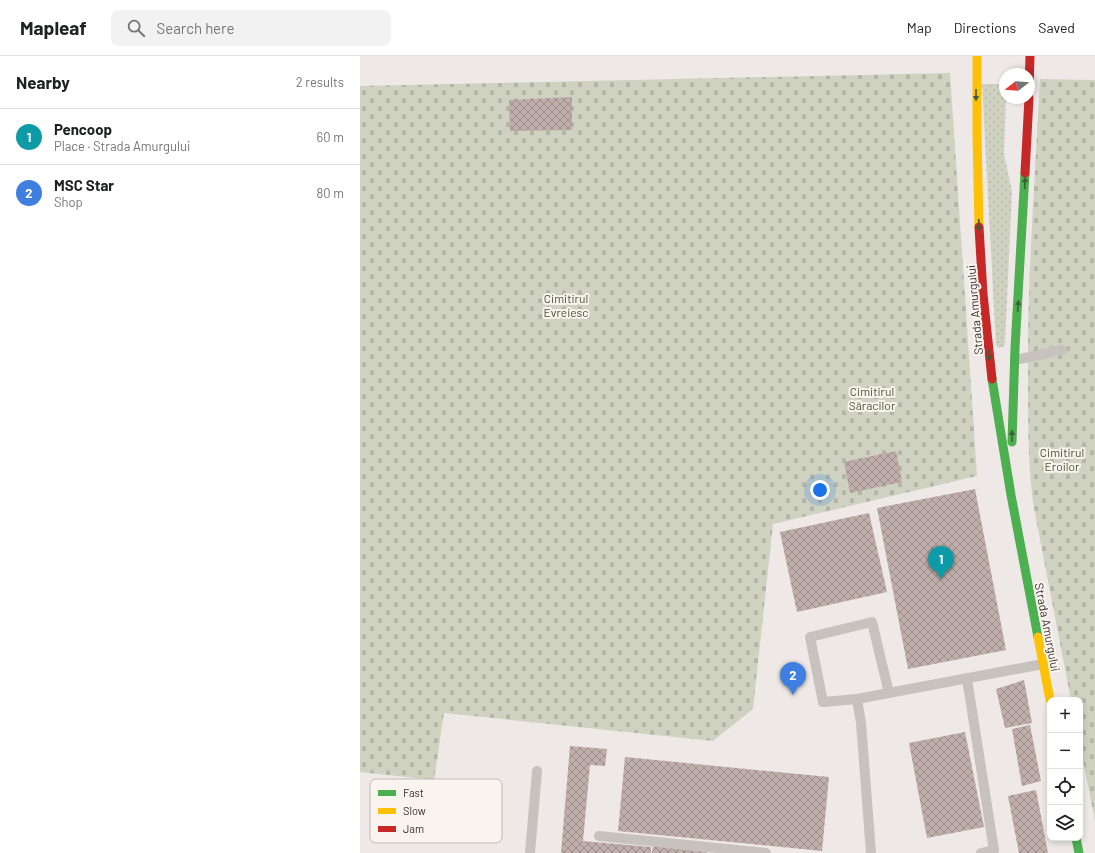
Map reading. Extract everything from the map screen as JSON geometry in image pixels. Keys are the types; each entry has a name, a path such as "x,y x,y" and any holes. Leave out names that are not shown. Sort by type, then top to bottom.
{"main road":[{"name":"Strada Amurgului","path":"977,56 977,188 986,329 997,413 1022,559 1050,697"},
{"path":"1030,56 1030,68"},
{"name":"Strada Amurgului","path":"1022,559 1013,475 1012,436 1029,104"},
{"path":"1077,841 1079,853"}],"lane":[{"path":"1015,360 1062,350"},
{"path":"890,693 872,622 810,637 823,702 857,699 890,693 967,678 1044,664"},
{"path":"967,678 994,850 981,853"},
{"path":"857,699 861,723 871,853"},
{"path":"530,853 537,771"},
{"path":"599,836 766,853"}],"green space":[{"name":"Cimitirul Evreiesc","path":"950,73 977,476 773,524 753,709 713,741 444,713 434,779 360,772 360,86"},
{"name":"Cimitirul Eroilor","path":"1040,79 1095,80 1095,821 1083,761 1083,697 1070,697 1033,503 1030,472 1028,410 1028,342"},
{"path":"982,84 999,84 999,104 1006,104 1004,154 1012,191 1005,343 1004,346 999,348 996,346"}],"building":[{"path":"572,97 572,130 510,131 509,100"},
{"path":"896,451 902,482 850,493 844,462"},
{"path":"975,489 1006,650 908,669 877,508"},
{"path":"869,513 887,592 797,612 780,532"},
{"path":"1024,680 1032,723 1005,728 996,689"},
{"path":"1030,725 1041,781 1022,786 1012,729"},
{"path":"965,732 984,827 927,838 909,743"},
{"path":"570,746 607,749 605,766 590,765 583,841 651,847 651,853 561,853"},
{"path":"625,757 829,777 822,851 618,831"},
{"path":"1036,790 1048,853 1019,853 1008,796"},
{"path":"653,846 707,852 707,853 652,853"}],"traffic: fast":[{"path":"1012,442 1015,348 1025,173"},
{"path":"992,379 1011,495 1038,637"},
{"path":"1077,841 1079,853"}],"traffic: slow":[{"path":"977,56 979,227"},
{"path":"1038,637 1049,697"}],"traffic: jam":[{"path":"1030,56 1030,68"},
{"path":"1025,173 1029,104"},
{"path":"979,227 983,294 992,379"}],"place":[{"name":"Pencoop","path":"941,579"},
{"name":"MSC Star","path":"793,695"}],"park label":[{"name":"Cimitirul Săracilor","path":"872,398"}]}
